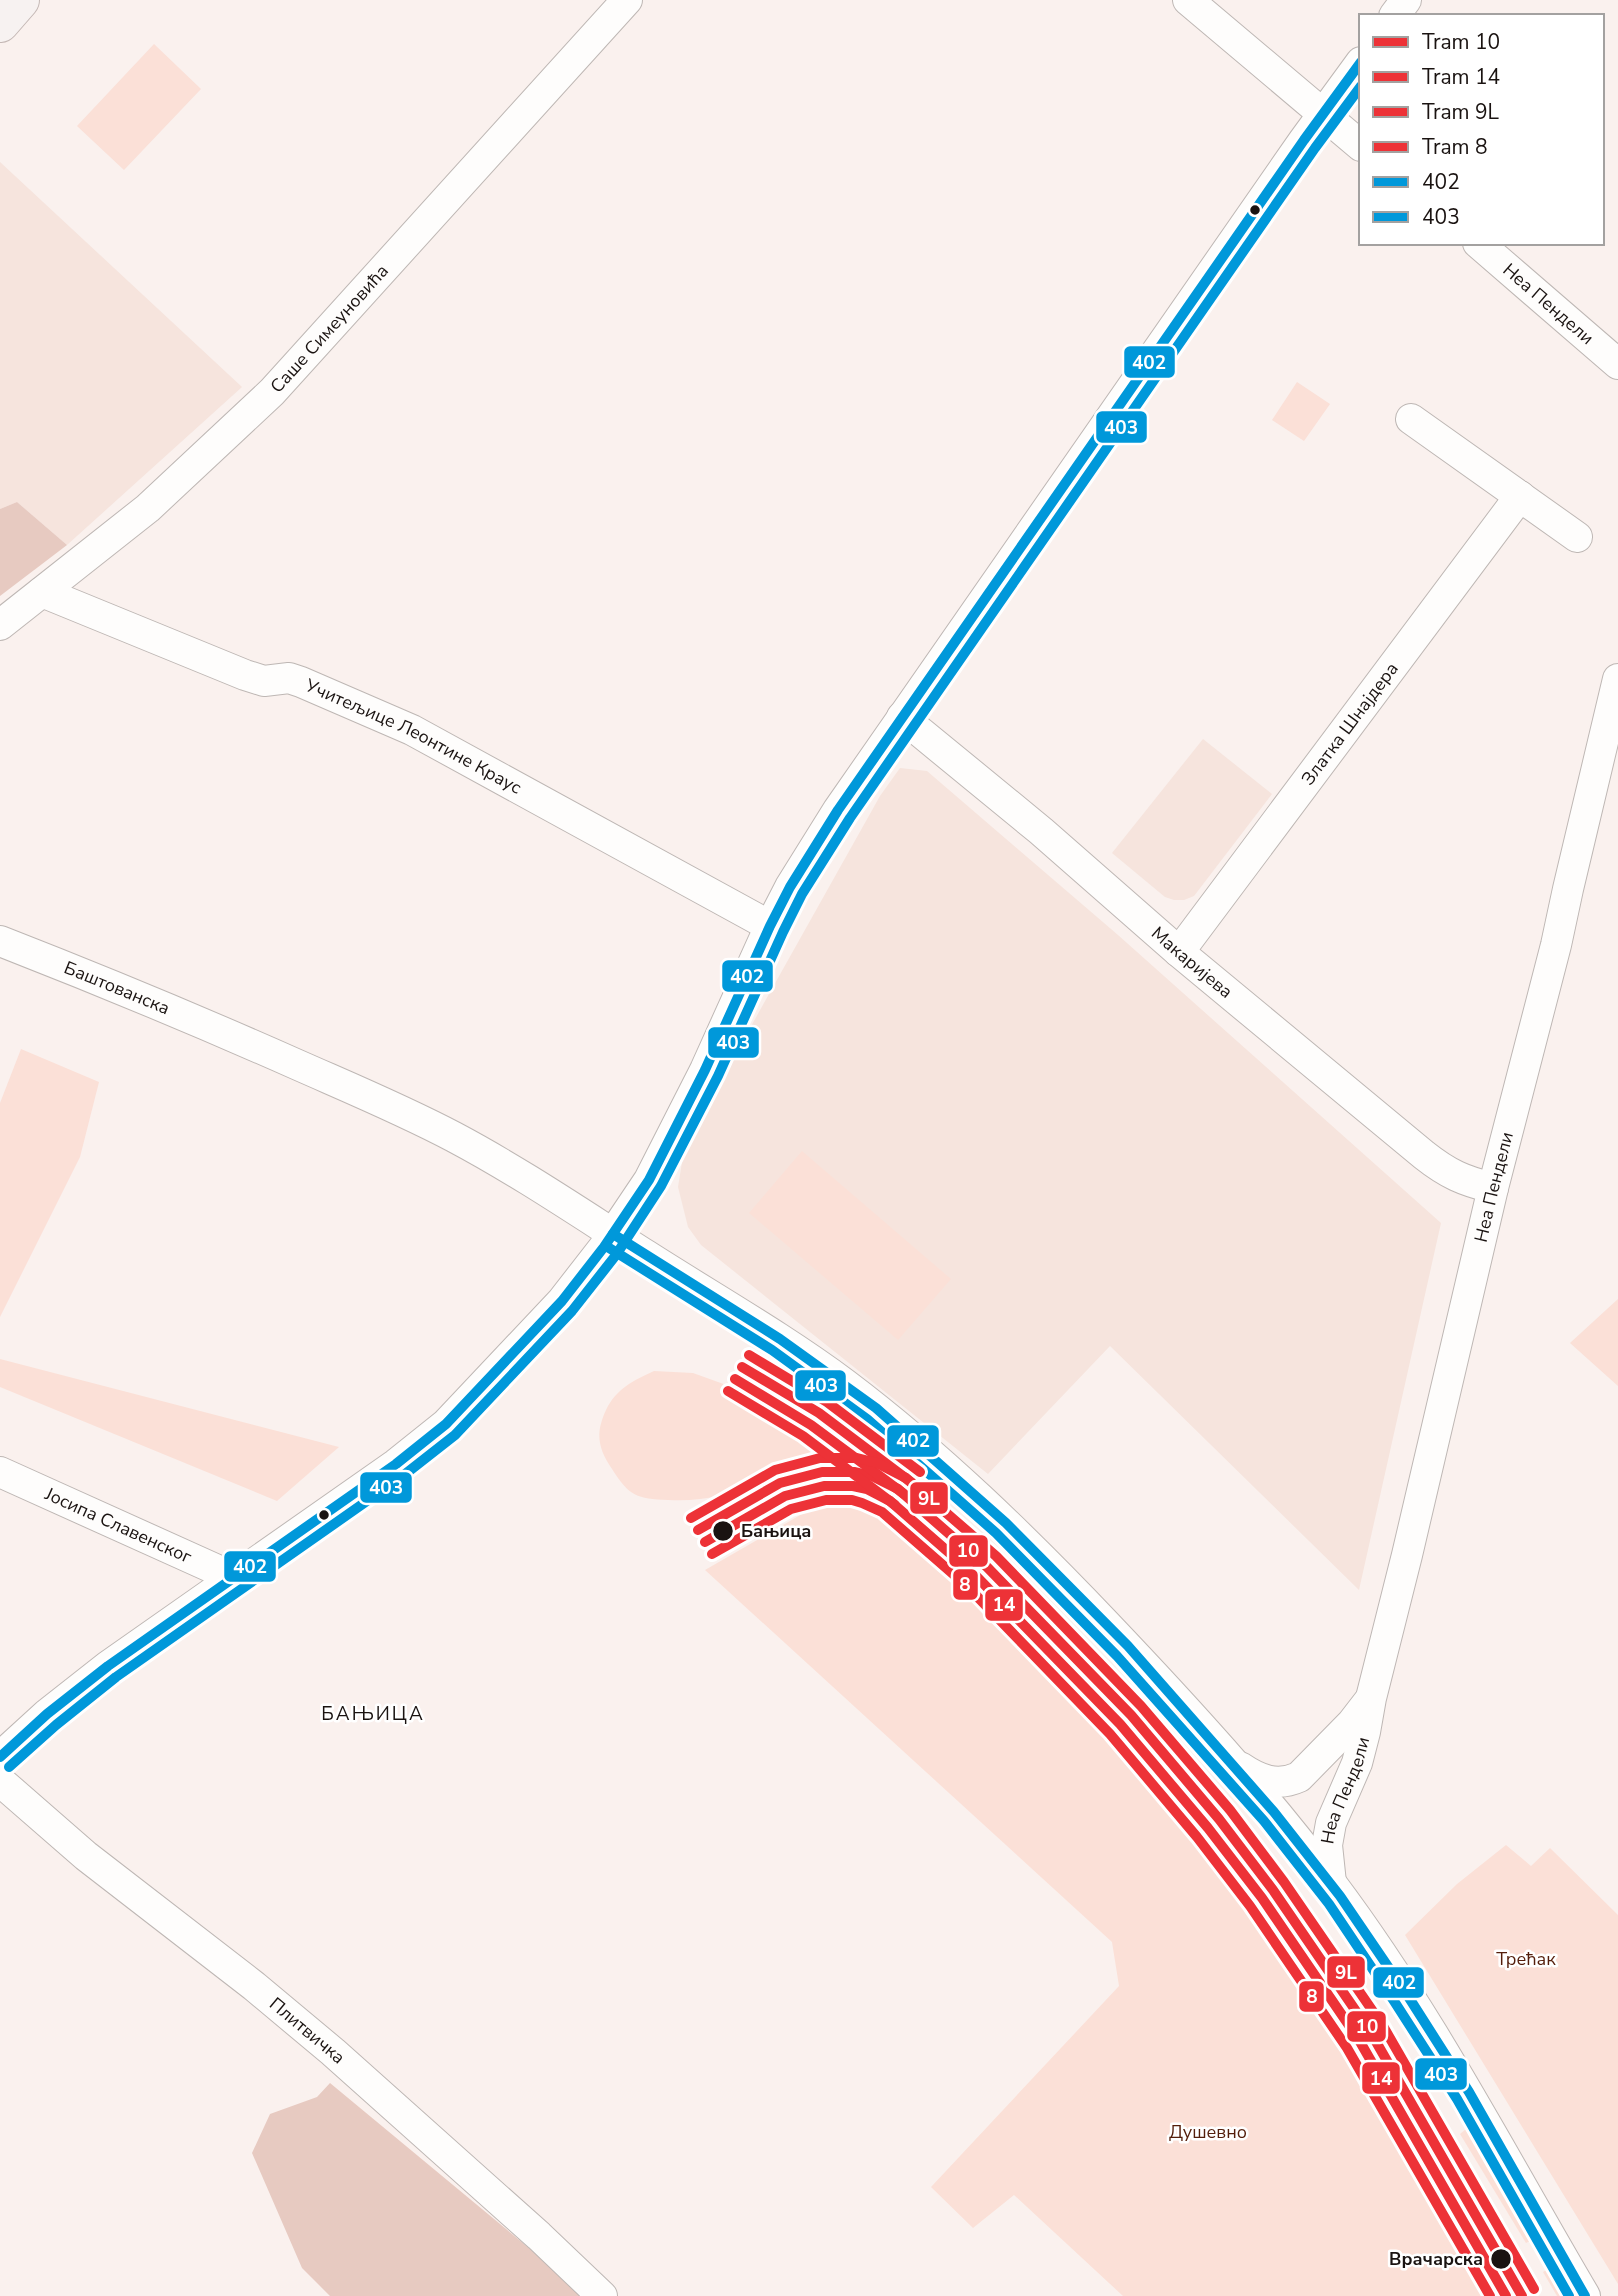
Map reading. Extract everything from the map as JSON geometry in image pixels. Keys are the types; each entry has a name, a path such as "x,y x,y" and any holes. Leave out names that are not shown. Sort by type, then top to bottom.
{"main road":[{"path":"0,23 20,0"}],"street":[{"name":"Саше Симеуновића","path":"0,625 148,508 280,384 627,0"},
{"path":"1188,0 1359,144"},
{"path":"5,1745 108,1666 396,1464 446,1424 562,1301 613,1234 649,1180 690,1102 770,926 824,832 1359,65"},
{"name":"Неа Пендели","path":"1480,245 1618,364"},
{"path":"1411,419 1577,537"},
{"name":"Златка Шнајдера","path":"1180,951 1520,496"},
{"name":"Учитељице Леонтине Краус","path":"42,592 245,675 264,681 289,678 412,730 770,926"},
{"name":"Неа Пендели","path":"1331,1882 1327,1846 1331,1823 1357,1763 1493,1188 1556,946 1618,679"},
{"name":"Макаријева","path":"902,717 1445,1172 1464,1181 1493,1188"},
{"name":"Баштованска","path":"0,941 240,1039 412,1115 491,1158 613,1234 799,1352 877,1408 1054,1569 1159,1679 1230,1759 1331,1882 1469,2093 1585,2296"},
{"name":"Јосипа Славенског","path":"0,1472 235,1578"},
{"name":"Неа Пендели","path":"1230,1759 1257,1778 1277,1783 1290,1782 1322,1755 1364,1710 1371,1698"},
{"name":"Плитвичка","path":"0,1781 86,1856 254,1986 333,2052 539,2236 602,2296"}],"shaded area":[{"path":"0,162 242,387 67,545 17,502 0,509"},
{"path":"17,502 67,545 0,596 0,509"},
{"path":"1203,739 1272,794 1194,896 1174,900 1165,897 1112,853"},
{"path":"900,768 927,771 1118,935 1441,1223 1359,1590 1110,1346 988,1474 701,1245 688,1227 678,1187 685,1144 880,796"},
{"path":"330,2083 559,2273 582,2296 330,2296 302,2268 252,2153 270,2114 317,2097"}],"green space":[{"path":"154,44 201,89 124,170 77,126"},
{"path":"1297,382 1330,404 1304,441 1272,420"},
{"path":"21,1049 99,1082 80,1157 0,1317 0,1103"},
{"path":"802,1151 951,1279 898,1340 749,1213"},
{"path":"1618,1299 1618,1386 1570,1343"},
{"path":"0,1359 339,1447 277,1501 0,1387"},
{"path":"654,1371 693,1373 743,1391 857,1457 833,1455 812,1458 738,1490 704,1499 641,1497 629,1490 618,1478 607,1461 599,1434 606,1410 615,1396"},
{"name":"Душевно","path":"854,1484 890,1494 1093,1693 1181,1799 1254,1896 1383,2099 1493,2296 1123,2296 1014,2195 973,2228 931,2187 1119,1986 1112,1942 705,1570"},
{"name":"Трећак","path":"1506,1845 1531,1866 1550,1848 1618,1915 1618,2284 1405,1935 1457,1884"},
{"path":"1466,2129 1532,2240 1526,2243 1460,2134"},
{"path":"1548,2269 1565,2296 1557,2296 1543,2272"}],"tram line":[{"name":"9L","path":"749,1355 827,1402 920,1472"},
{"name":"10","path":"742,1367 819,1413 912,1483"},
{"name":"14","path":"735,1379 811,1425 904,1494"},
{"name":"8","path":"728,1391 803,1436 895,1505"},
{"name":"9L","path":"691,1518 775,1470 820,1458 857,1458 877,1463 906,1478 996,1556 1141,1706 1230,1810 1284,1882 1383,2026 1534,2289"},
{"name":"10","path":"698,1530 780,1483 822,1472 855,1472 872,1476 898,1489 987,1567 1131,1715 1219,1819 1273,1890 1371,2033 1522,2296"},
{"name":"14","path":"705,1542 785,1496 824,1486 853,1486 867,1489 890,1501 977,1577 1120,1724 1208,1828 1262,1898 1359,2040 1506,2296"},
{"name":"8","path":"712,1554 791,1509 826,1500 852,1500 882,1512 968,1587 1110,1734 1197,1837 1250,1906 1347,2048 1490,2296"}],"transit line":[{"name":"402","path":"0,1757 47,1714 108,1666 396,1464 446,1424 562,1301 604,1247 649,1180 705,1070 770,926 790,887 838,810 1359,65"},
{"name":"403","path":"9,1767 116,1677 404,1475 455,1435 572,1311 616,1255 661,1186 718,1076 802,894 850,818 1315,148 1359,89"},
{"name":"402","path":"613,1234 780,1339 876,1408 1006,1523 1128,1646 1274,1812 1340,1896 1469,2092 1585,2296"},
{"name":"403","path":"606,1246 772,1350 867,1419 996,1533 1117,1656 1264,1821 1329,1904 1457,2099 1569,2296"}],"place":[{"name":"Бањица","path":"723,1531"},
{"name":"Врачарска","path":"1501,2259"}],"district":[{"name":"БАЊИЦА","path":"373,1713"}]}
